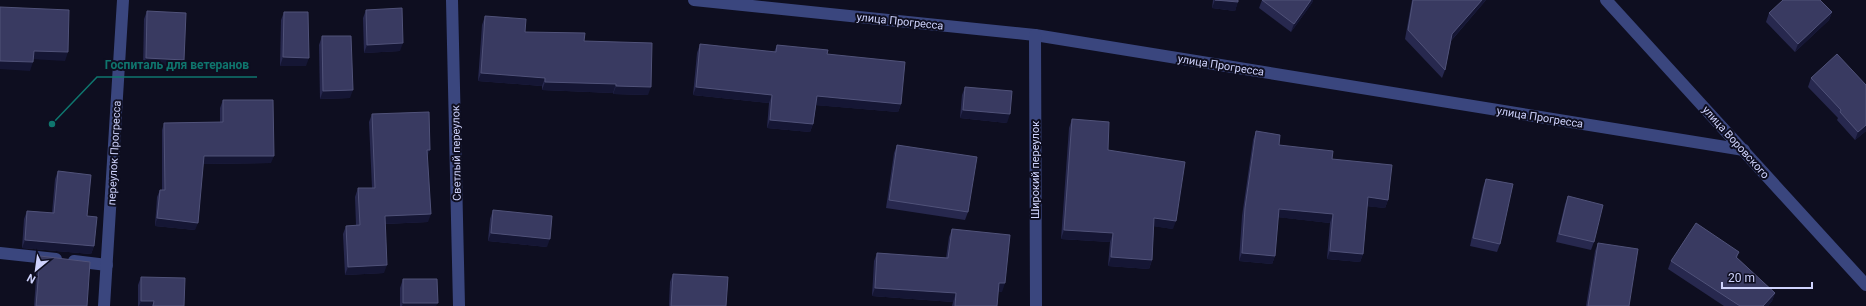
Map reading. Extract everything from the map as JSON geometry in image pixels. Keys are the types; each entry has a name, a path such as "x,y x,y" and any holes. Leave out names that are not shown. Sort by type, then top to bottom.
{"street":[{"name":"переулок Прогресса","path":"104,306 123,0"},
{"name":"Светлый переулок","path":"452,0 459,306"},
{"name":"улица Прогресса","path":"694,0 1035,34 1744,150"},
{"name":"улица Воровского","path":"1606,0 1866,285"},
{"name":"Широкий переулок","path":"1035,34 1036,306"},
{"path":"0,253 107,265"}],"building":[{"path":"1215,0 1238,0 1238,2"},
{"path":"1262,0 1311,0 1294,24"},
{"path":"1413,0 1482,0 1452,34 1445,70 1408,30"},
{"path":"1783,0 1820,0 1832,12 1798,44 1769,13"},
{"path":"0,7 69,10 68,52 34,51 33,62 0,61"},
{"path":"402,8 403,43 367,45 366,10"},
{"path":"147,11 186,13 184,60 146,58"},
{"path":"284,12 308,12 309,58 283,57"},
{"path":"485,16 526,19 525,32 585,33 584,41 652,43 651,87 616,86 616,84 545,82 545,78 481,73"},
{"path":"322,36 351,36 353,90 323,91"},
{"path":"700,44 776,52 777,45 828,50 827,54 905,62 901,104 817,96 813,124 770,120 772,95 696,87"},
{"path":"1837,54 1866,85 1866,125 1858,132 1840,112 1841,110 1811,78"},
{"path":"965,87 1012,91 1010,114 963,110"},
{"path":"223,100 273,100 274,156 204,156 198,223 157,218 160,190 165,190 164,123 223,122"},
{"path":"429,112 430,150 427,150 431,214 385,216 387,265 348,267 346,226 360,225 358,188 375,188 372,114"},
{"path":"1072,119 1109,122 1108,150 1185,162 1176,221 1154,218 1152,260 1111,257 1113,233 1064,230"},
{"path":"1256,131 1280,135 1279,145 1333,151 1332,159 1392,165 1388,200 1368,197 1363,254 1330,251 1333,214 1279,209 1275,256 1242,253 1245,208"},
{"path":"897,145 977,157 968,212 889,200"},
{"path":"58,171 91,175 87,216 97,217 94,246 25,240 27,211 54,213"},
{"path":"1486,179 1513,184 1500,244 1473,238"},
{"path":"1568,196 1603,205 1594,242 1559,234"},
{"path":"493,210 552,216 550,239 491,233"},
{"path":"1696,223 1739,252 1736,257 1775,293 1763,306 1740,306 1671,261"},
{"path":"952,229 1010,235 1005,283 999,283 997,306 955,306 956,293 875,288 877,253 948,258"},
{"path":"1598,243 1638,249 1629,306 1588,306"},
{"path":"40,256 90,262 87,306 36,306"},
{"path":"673,274 728,277 726,306 671,306"},
{"path":"141,277 185,278 184,306 153,306 154,301 141,301"},
{"path":"403,279 437,279 438,303 403,303"}],"place":[{"name":"Госпиталь для ветеранов","path":"52,124"}]}
